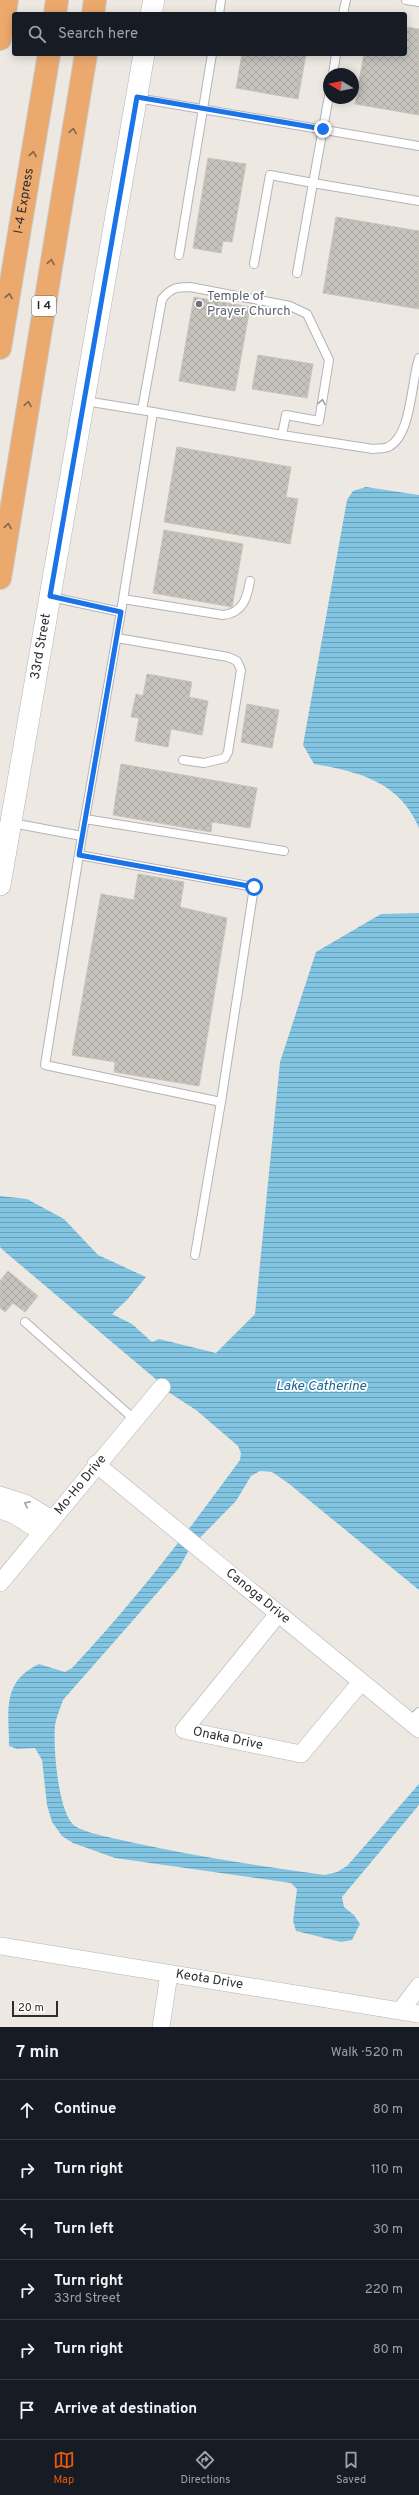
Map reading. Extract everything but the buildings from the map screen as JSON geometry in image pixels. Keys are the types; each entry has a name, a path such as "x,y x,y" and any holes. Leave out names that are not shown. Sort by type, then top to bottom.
{"highway":[{"path":"0,39 7,0"},
{"path":"55,12 57,0"},
{"path":"93,12 95,0"},
{"name":"I-4 Express","path":"0,348 49,56"},
{"name":"I 4","path":"0,578 86,56"}],"street":[{"path":"151,12 154,0"},
{"name":"33rd Street","path":"0,885 144,56"},
{"name":"Mo-Ho Drive","path":"0,1583 96,1464 162,1387"},
{"name":"Canoga Drive","path":"96,1464 361,1682 416,1721"},
{"path":"0,1495 25,1503 52,1519"},
{"path":"0,1510 14,1515 41,1532"},
{"name":"Onaka Drive","path":"278,1614 184,1730 301,1754 361,1682"},
{"name":"Keota Drive","path":"0,1946 419,2014"},
{"path":"161,2027 169,1974"},
{"path":"401,2010 419,1986"}],"lane":[{"path":"219,12 221,0"},
{"path":"343,12 346,0"},
{"path":"406,0 419,2"},
{"path":"178,255 212,56"},
{"path":"334,68 336,56"},
{"path":"137,97 419,146"},
{"path":"297,273 328,104"},
{"path":"254,264 270,175 419,201"},
{"path":"142,410 162,299 168,291 176,287 190,287 290,306 307,314 329,360 319,421 286,415 282,435"},
{"path":"84,401 373,449 388,447 400,438 405,425 419,358"},
{"path":"153,412 45,1065 221,1102"},
{"path":"123,599 223,615 233,614 242,607 248,595 250,581"},
{"path":"50,596 121,612"},
{"path":"116,638 228,657 237,660 241,670 228,752 225,758 204,763 183,760"},
{"path":"85,819 284,851"},
{"path":"11,823 82,836"},
{"path":"79,855 254,887 221,1102 195,1255"},
{"path":"24,1322 134,1419"}],"water":[{"path":"366,487 419,495 419,828 411,812 389,789 362,775 314,764 303,745 347,500 353,491"},
{"name":"Lake Catherine","path":"419,913 419,1590 288,1483 272,1472 260,1471 251,1476 236,1501 190,1548 179,1568 63,1700 55,1726 56,1763 61,1794 64,1808 69,1819 75,1826 94,1834 130,1842 178,1852 252,1864 325,1875 337,1872 347,1866 419,1784 419,1805 342,1897 344,1907 354,1915 360,1924 352,1940 341,1942 296,1931 293,1921 297,1889 291,1883 115,1858 73,1843 62,1836 52,1822 47,1805 42,1760 35,1748 17,1749 9,1746 8,1710 13,1689 18,1680 27,1671 39,1664 65,1672 72,1668 117,1618 180,1540 240,1460 241,1453 238,1446 196,1410 165,1390 158,1381 0,1247 0,1196 27,1199 64,1219 98,1255 146,1277 127,1300 112,1314 132,1324 152,1342 159,1339 216,1353 255,1314 280,1062 316,952 381,914"}],"place":[{"name":"Temple of Prayer Church","path":"199,304"}],"route":[{"path":"254,887 79,855 121,612 50,596 137,97 323,129"}]}
